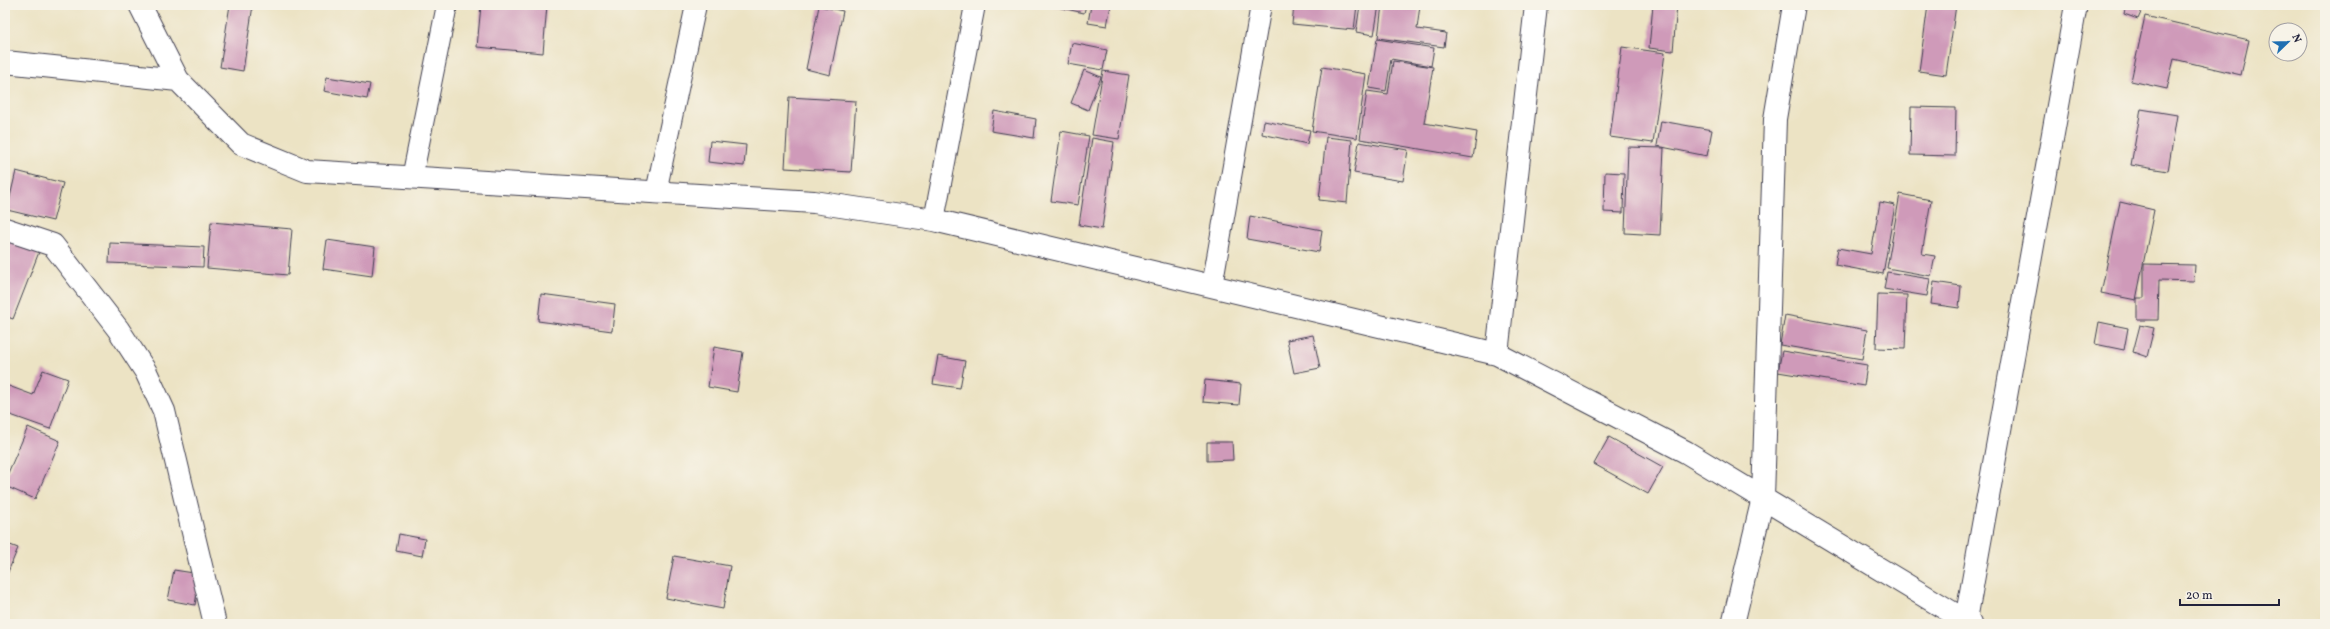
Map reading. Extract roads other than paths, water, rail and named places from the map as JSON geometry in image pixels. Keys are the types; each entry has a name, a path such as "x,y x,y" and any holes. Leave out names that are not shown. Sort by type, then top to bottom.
{"street":[{"path":"140,5 178,80 241,144 307,171 814,202 934,220 1497,354 1686,452 1968,622 2076,5"},
{"path":"1497,354 1536,5"},
{"path":"1733,624 1763,498 1775,120 1794,5"},
{"path":"5,62 178,80"},
{"path":"5,228 53,245 118,329 146,372 164,411 215,624"}],"lane":[{"path":"412,178 447,5"},
{"path":"656,192 696,5"},
{"path":"934,220 975,5"},
{"path":"1212,286 1261,5"}]}
